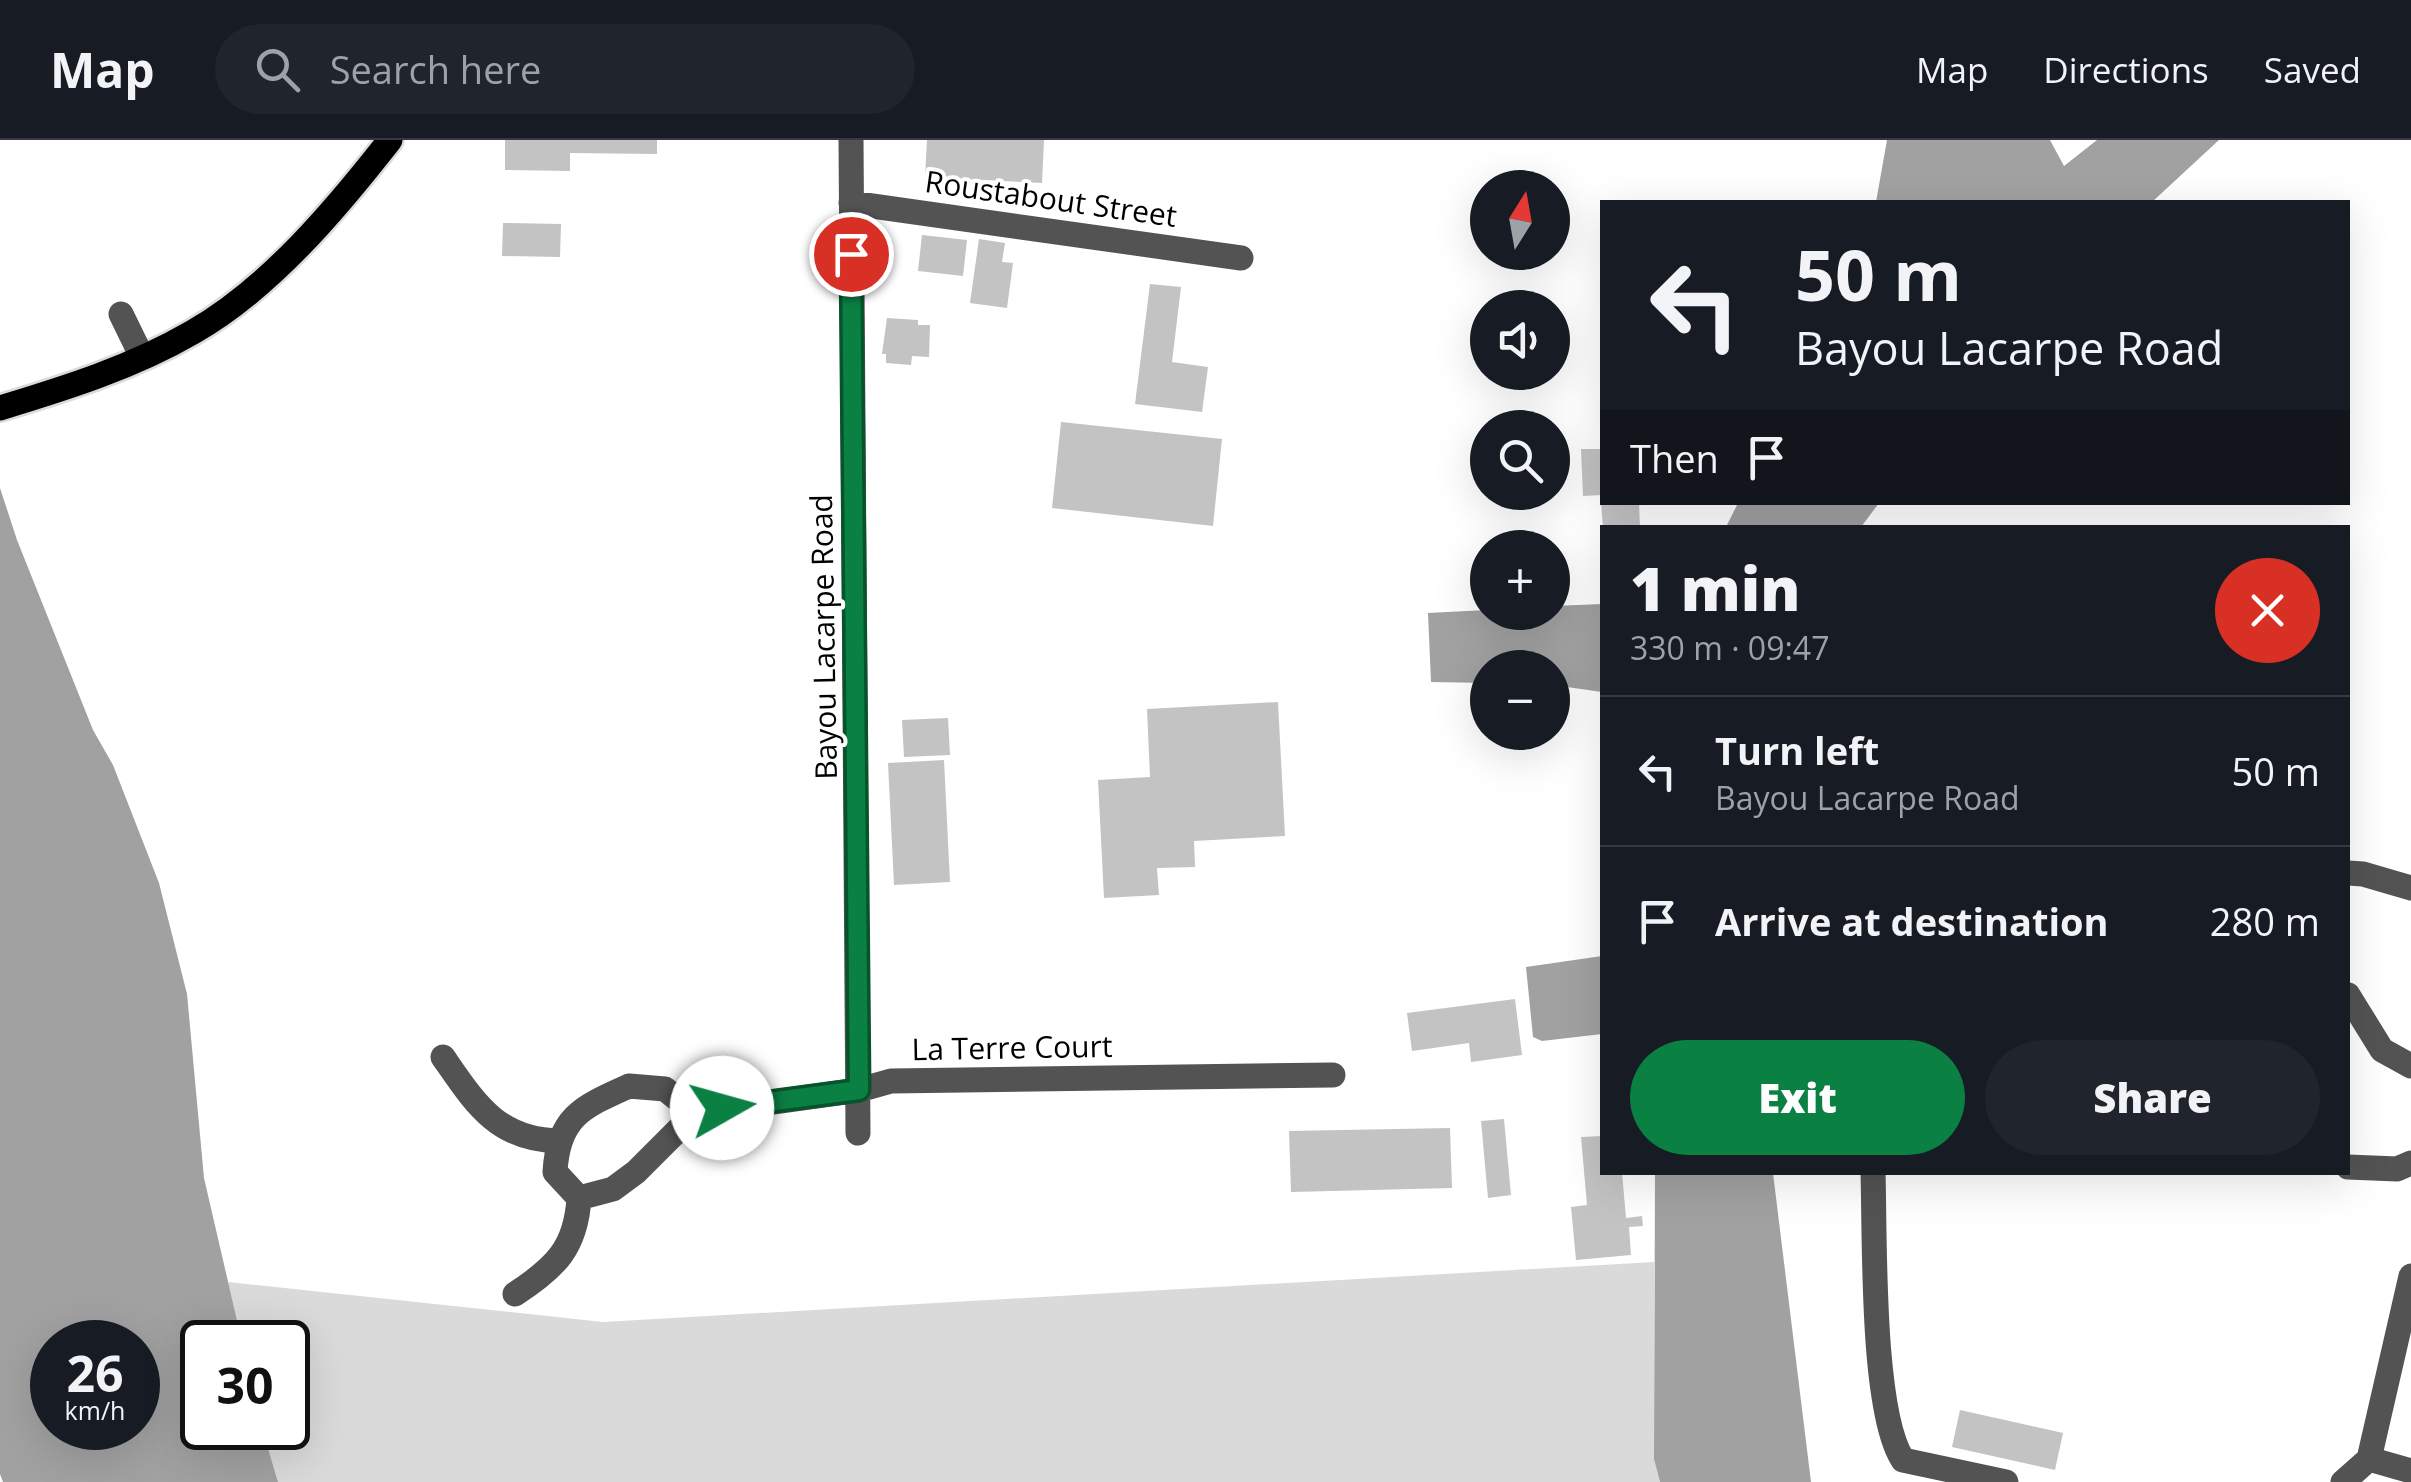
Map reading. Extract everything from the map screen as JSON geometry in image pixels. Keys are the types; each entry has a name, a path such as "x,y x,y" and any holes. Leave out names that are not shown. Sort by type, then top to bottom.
{"main road":[{"path":"10,405 105,374 194,332 265,278 308,238 390,140"}],"street":[{"name":"Bayou Lacarpe Road","path":"851,140 858,1133"},
{"name":"Roustabout Street","path":"851,203 1241,258"},
{"path":"121,314 142,357"},
{"path":"2350,873 2411,888"},
{"path":"2350,998 2382,1050 2411,1066"},
{"path":"443,1057 474,1102 501,1126 533,1140 558,1141"},
{"name":"La Terre Court","path":"694,1113 859,1090 891,1081 1334,1075"},
{"path":"515,1294 562,1257 578,1226 579,1198 555,1172 562,1130 592,1102 629,1086 664,1089 694,1113 625,1181 613,1189 579,1198"},
{"path":"2350,1166 2397,1169 2411,1164"},
{"path":"1873,1175 1879,1358 1893,1446 1903,1460 2006,1482"},
{"path":"2342,1482 2370,1459 2411,1276"},
{"path":"2370,1459 2411,1471"}],"shaded area":[{"path":"1887,140 2050,140 2064,166 2097,140 2219,140 2154,200 1876,200"},
{"path":"0,488 93,730 113,765 159,883 187,994 204,1178 237,1320 180,1320 180,1450 269,1450 278,1482 3,1482"},
{"path":"1737,505 1878,505 1862,525 1727,525"},
{"path":"1600,604 1600,692 1570,687 1570,650 1470,650 1470,683 1431,682 1428,613 1470,611 1470,630 1570,630 1570,605"},
{"path":"1600,956 1600,1034 1542,1041 1533,1037 1526,967"},
{"path":"1655,1175 1773,1175 1811,1482 1660,1482 1654,1459"},
{"path":"1654,1262 1654,1458 1660,1482 278,1482 269,1450 310,1450 310,1320 237,1320 228,1282 603,1322"}],"building":[{"path":"505,140 657,140 657,154 570,153 570,171 505,170"},
{"path":"927,140 1044,140 1042,183 925,177"},
{"path":"503,223 561,224 560,257 502,256"},
{"path":"922,235 967,240 963,276 918,271"},
{"path":"979,239 1005,243 1002,262 1013,263 1007,308 970,303"},
{"path":"1150,284 1181,287 1172,362 1208,367 1202,412 1135,404"},
{"path":"887,318 918,320 918,325 930,325 929,357 912,356 911,365 886,363 886,354 882,354"},
{"path":"1061,422 1222,439 1213,526 1052,508"},
{"path":"1581,449 1600,449 1600,495 1583,496"},
{"path":"1601,505 1639,505 1640,525 1603,525"},
{"path":"1278,702 1285,836 1194,841 1195,867 1157,868 1159,895 1104,898 1098,780 1150,777 1147,709"},
{"path":"948,718 950,755 904,757 902,720"},
{"path":"944,760 950,882 894,885 888,763"},
{"path":"1515,999 1522,1055 1471,1062 1469,1043 1412,1051 1407,1013"},
{"path":"1504,1119 1511,1195 1488,1198 1481,1121"},
{"path":"1450,1128 1452,1188 1291,1192 1289,1131"},
{"path":"1600,1136 1600,1175 1622,1175 1626,1218 1642,1216 1643,1226 1629,1227 1631,1255 1576,1260 1571,1207 1587,1205 1581,1137"},
{"path":"1960,1410 2063,1433 2055,1470 1952,1447"}],"route":[{"path":"722,1108 859,1090 851,254"}]}
